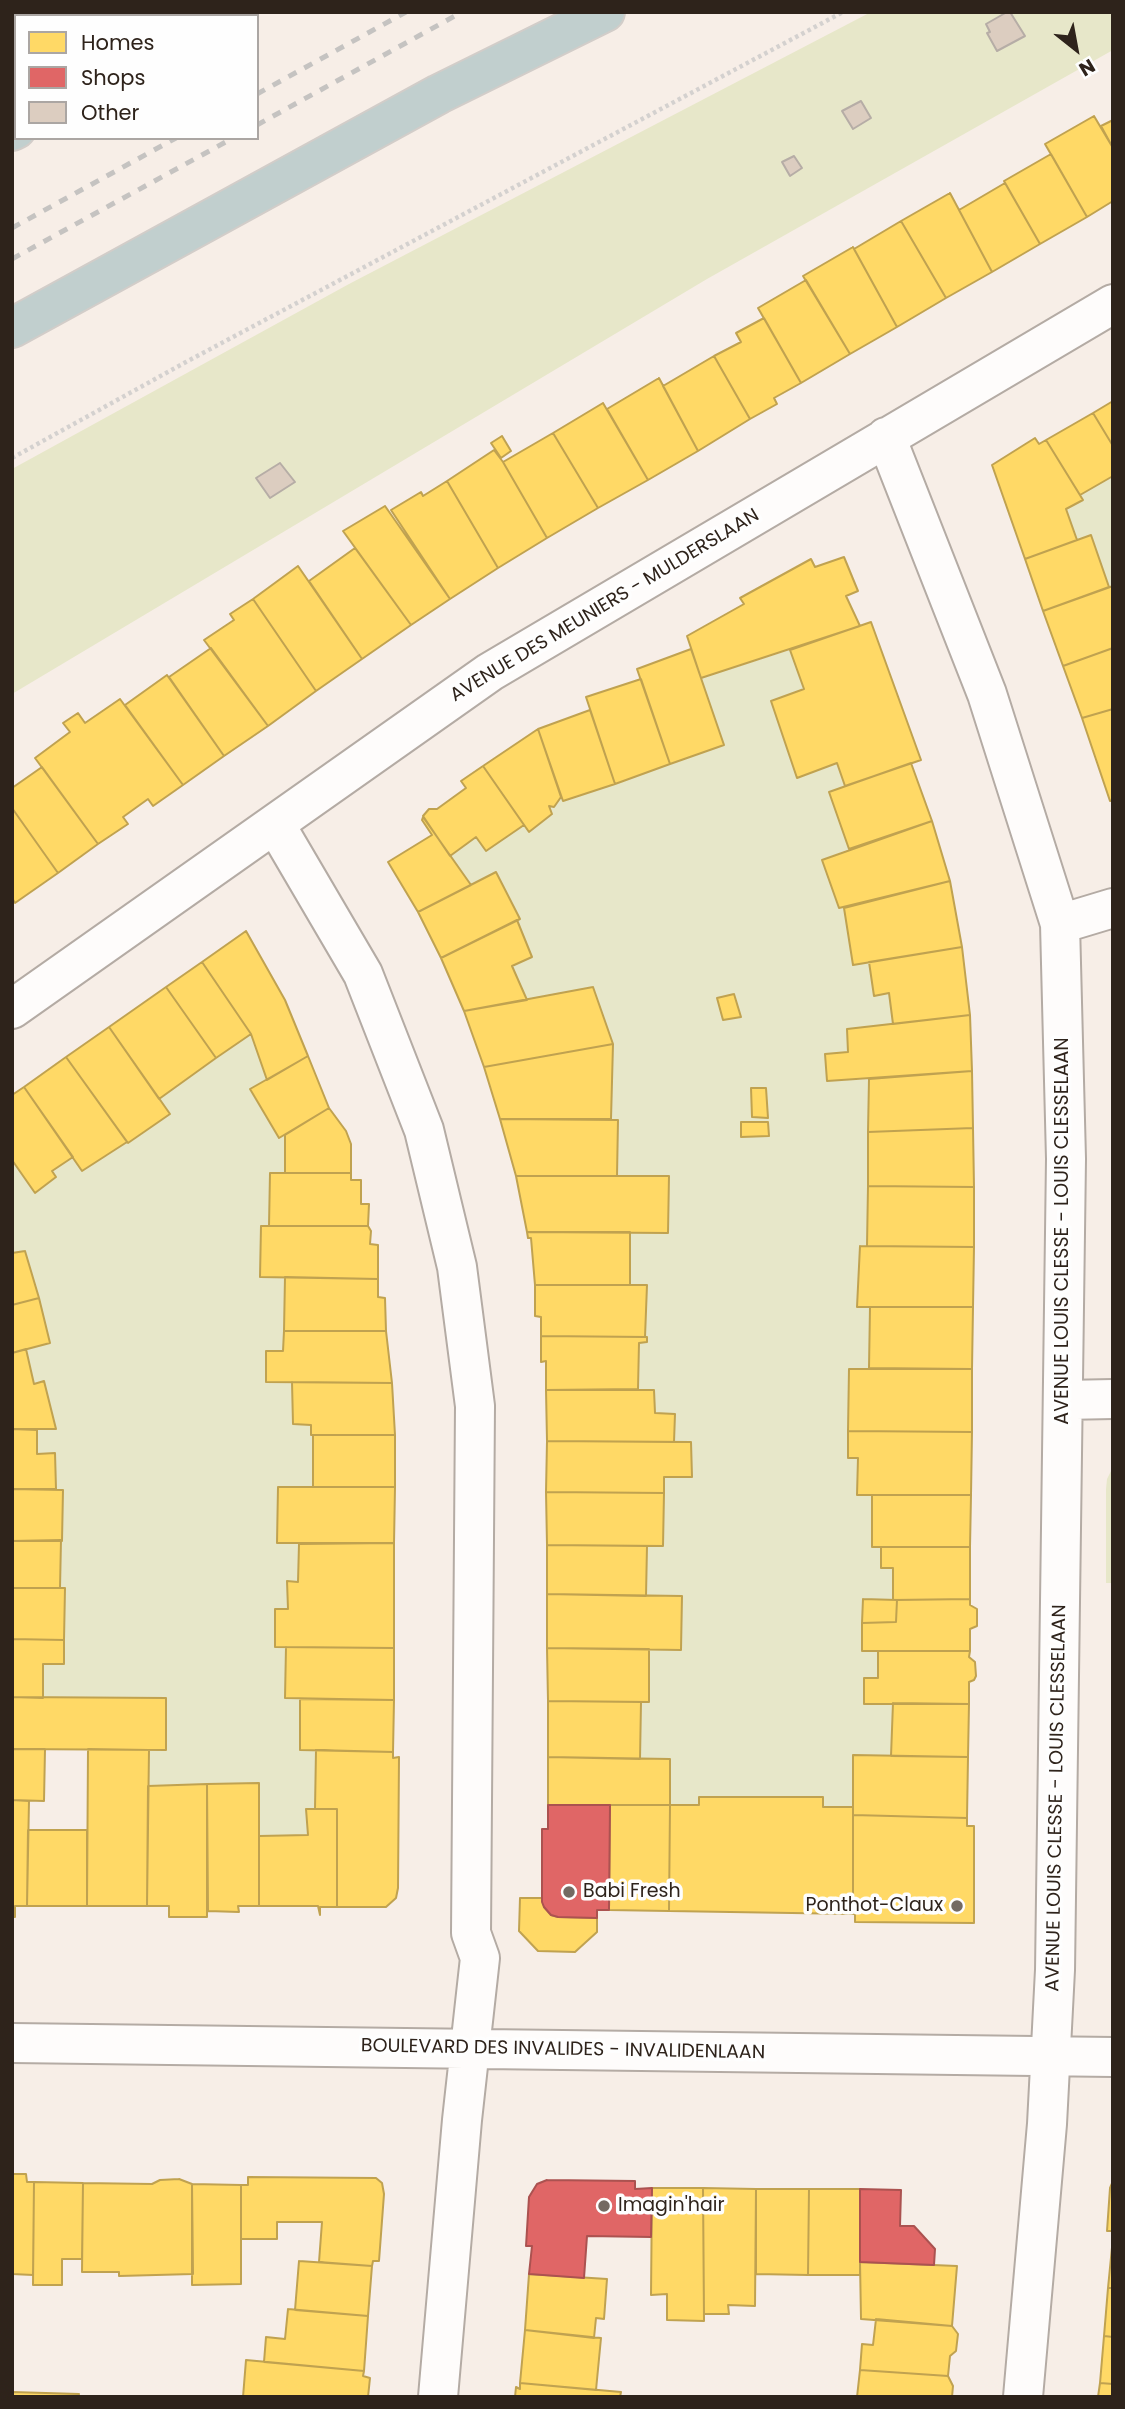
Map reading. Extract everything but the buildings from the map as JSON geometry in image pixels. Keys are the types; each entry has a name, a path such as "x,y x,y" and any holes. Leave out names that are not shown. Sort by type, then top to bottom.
{"highway":[{"path":"12,328 439,94 605,12"}],"street":[{"name":"AVENUE DES MEUNIERS - MULDERSLAAN","path":"12,1009 490,671 1113,304"},
{"name":"AVENUE LOUIS CLESSE - LOUIS CLESSELAAN","path":"886,437 987,694 1060,924 1066,1159 1055,1970 1047,2124 1023,2397"},
{"path":"275,824 363,974 424,1130 457,1267 475,1406 471,1933 480,1958 438,2397"},
{"path":"1060,924 1113,908"},
{"path":"1064,1400 1113,1399"},
{"name":"BOULEVARD DES INVALIDES - INVALIDENLAAN","path":"12,2043 1113,2057"}],"path":[{"path":"12,458 186,362 844,12"}],"green space":[{"path":"12,12 81,12 14,14 12,51"},
{"path":"871,12 1113,12 1113,50 707,279 12,694 12,469 349,284"},
{"path":"1113,476 1113,586 1109,587 1091,535 1077,540 1066,509 1082,500 1080,495"},
{"path":"790,650 804,689 771,702 797,777 837,763 845,786 829,793 849,849 822,860 839,908 844,908 853,965 869,962 874,995 889,993 893,1024 847,1029 848,1052 825,1054 827,1081 869,1079 869,1368 849,1369 848,1458 858,1458 857,1494 872,1495 872,1547 881,1547 882,1568 893,1568 893,1600 863,1599 862,1623 862,1651 878,1651 878,1678 864,1678 864,1703 893,1703 891,1756 853,1756 853,1807 670,1805 670,1760 640,1759 641,1702 649,1702 649,1649 681,1649 682,1596 646,1596 647,1546 663,1546 664,1477 674,1442 675,1414 655,1413 654,1390 638,1389 639,1343 647,1342 646,1286 630,1285 630,1232 668,1176 617,1176 618,1120 611,1119 613,1044 593,988 527,1000 512,966 532,957 517,920 520,919 497,872 471,885 450,856 476,837 486,851 524,825 529,832 552,815 549,806 554,807 561,797 563,801 724,745 701,678","holes":["734,994 741,1016 723,1020 718,998","741,1122 768,1122 769,1136 741,1137"]},
{"path":"251,1034 267,1080 250,1090 278,1137 285,1135 285,1173 269,1226 261,1227 260,1277 285,1277 283,1351 266,1382 292,1382 293,1424 311,1425 313,1435 313,1487 278,1487 277,1543 299,1544 298,1582 287,1582 288,1609 275,1610 275,1647 286,1647 286,1698 300,1699 300,1750 316,1750 315,1809 306,1809 308,1835 259,1836 258,1783 148,1786 149,1750 166,1750 43,1698 43,1664 64,1664 65,1589 60,1588 63,1490 56,1489 55,1454 37,1454 37,1430 56,1429 44,1382 34,1384 26,1349 50,1342 25,1251 12,1253 12,1161 35,1192 56,1177 52,1171 73,1157 83,1171 170,1114 159,1099"},
{"path":"1113,1467 1113,1583 1106,1583 1106,1489"}],"railway":[{"path":"259,93 406,12"},
{"path":"259,124 462,12"},
{"path":"12,228 172,140"},
{"path":"12,259 229,140"}],"place":[{"name":"Babi Fresh","path":"569,1892"},
{"name":"Ponthot-Claux","path":"957,1906"},
{"name":"Imagin'hair","path":"604,2206"}]}
